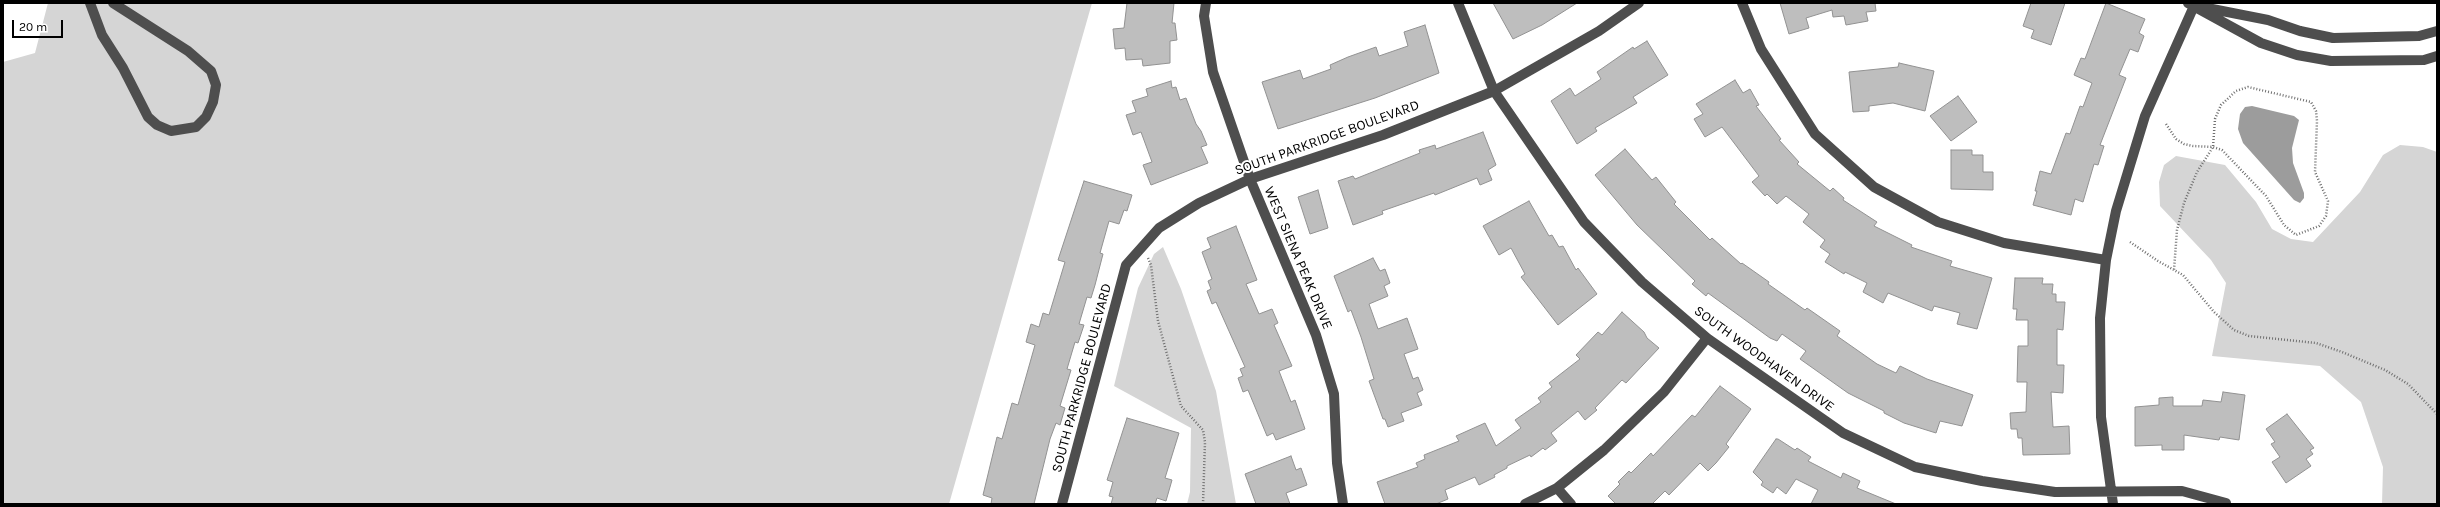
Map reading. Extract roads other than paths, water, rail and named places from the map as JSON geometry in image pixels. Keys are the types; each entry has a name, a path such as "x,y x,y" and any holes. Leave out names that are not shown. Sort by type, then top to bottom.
{"street":[{"path":"90,3 102,35 123,68 144,112 152,121 163,128 180,131 190,130 201,123 210,110 215,94 216,85 211,71 188,51 113,3"},
{"name":"WEST SIENA PEAK DRIVE","path":"1206,3 1204,16 1213,72 1250,178 1316,334 1334,394 1337,463 1343,504"},
{"name":"SOUTH WOODHAVEN DRIVE","path":"1458,3 1494,91 1584,222 1642,282 1707,338 1843,433 1916,467 1982,481 2054,492 2182,491 2226,503"},
{"name":"SOUTH PARKRIDGE BOULEVARD","path":"1062,504 1126,265 1159,228 1199,203 1250,178 1383,134 1494,91 1599,31 1639,3"},
{"path":"1742,3 1762,49 1815,134 1874,187 1938,222 2004,243 2106,260"},
{"path":"2113,504 2101,417 2100,318 2106,260 2116,211 2146,116 2191,4"},
{"path":"2191,4 2268,20 2300,31 2333,38 2419,36 2437,31"},
{"path":"2191,4 2261,43 2297,55 2331,61 2424,60 2437,56"},
{"path":"1525,504 1557,488 1604,450 1664,392 1707,338"},
{"path":"1557,488 1570,504"}]}
